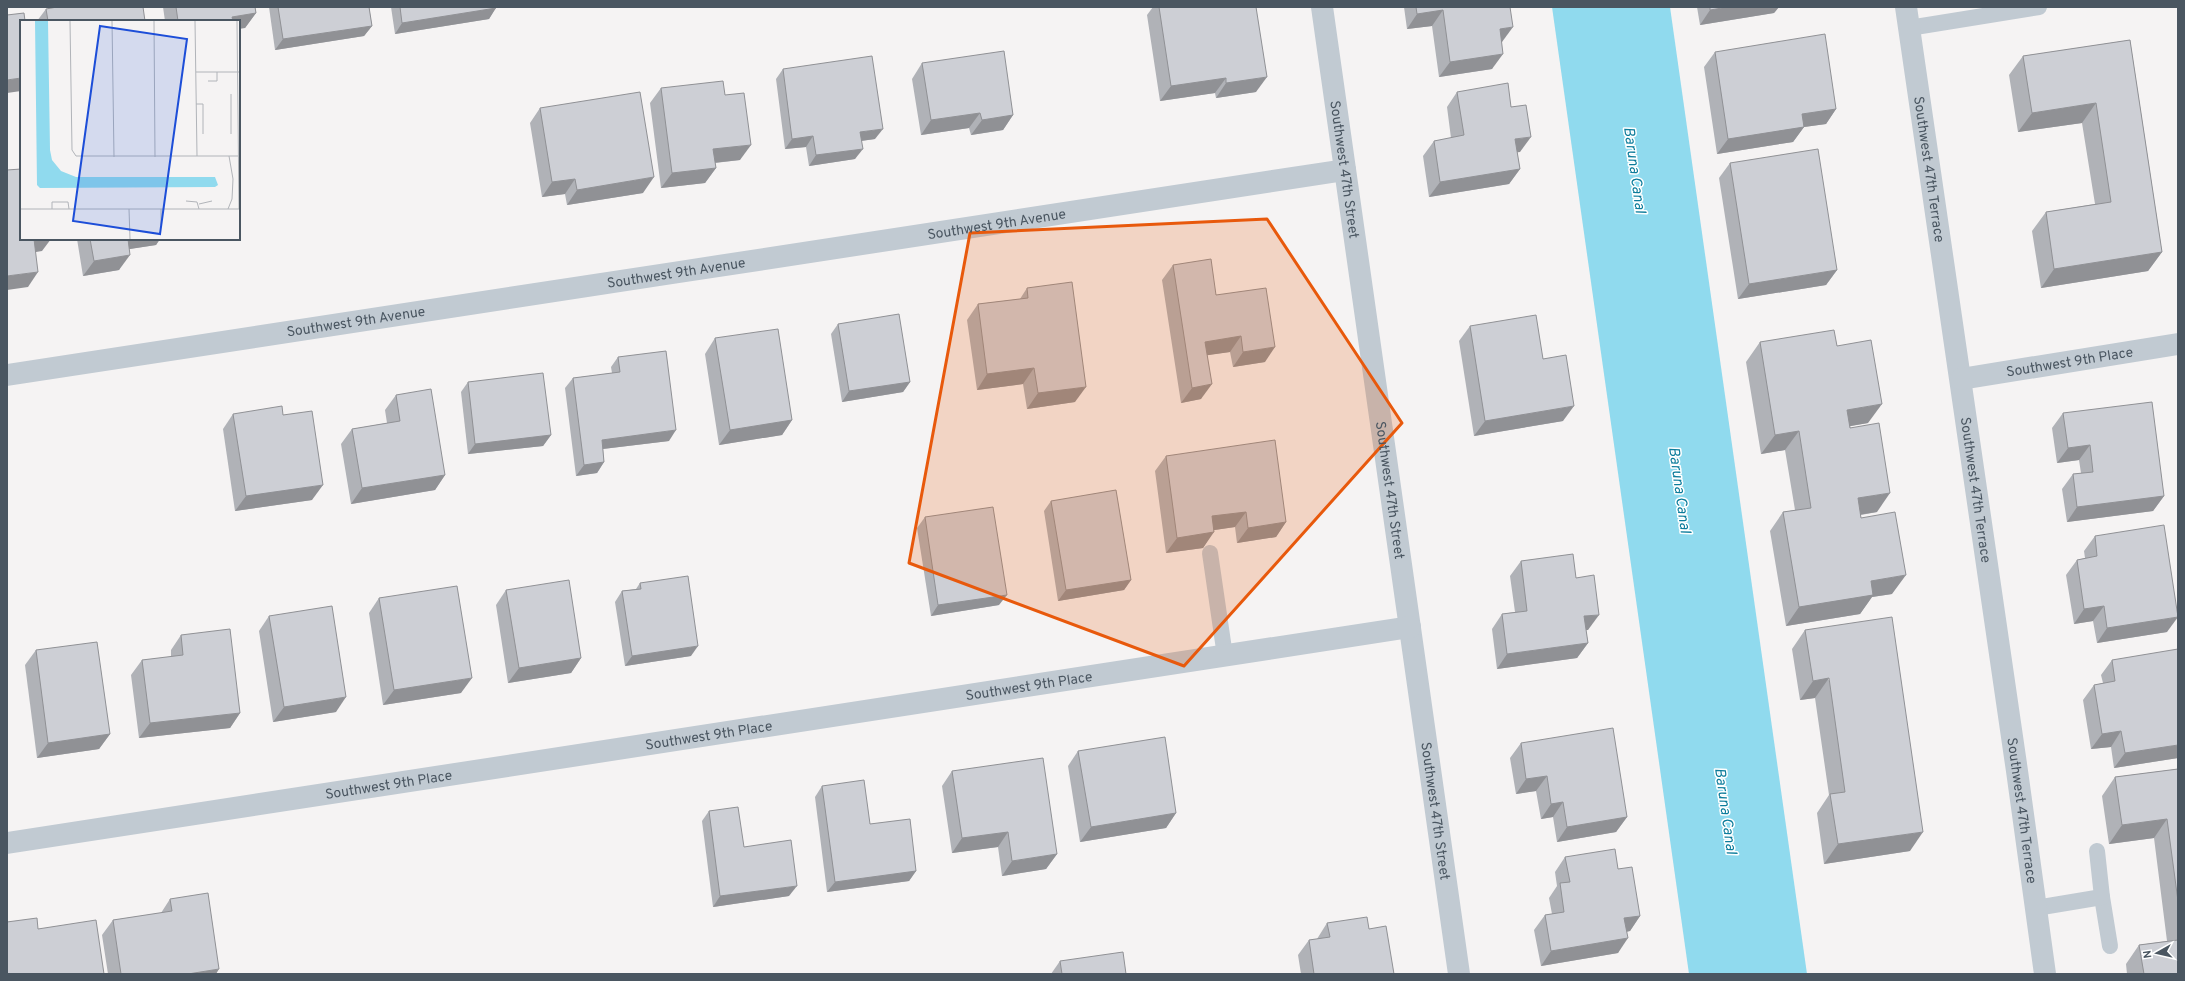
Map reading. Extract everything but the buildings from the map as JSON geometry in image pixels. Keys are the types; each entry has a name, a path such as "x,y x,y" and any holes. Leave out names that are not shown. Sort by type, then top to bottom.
{"street":[{"name":"Southwest 47th Street","path":"1322,7 1459,974"},
{"name":"Southwest 47th Terrace","path":"1906,7 1961,379 2045,974"},
{"name":"Southwest 9th Avenue","path":"7,375 463,304 838,249 1345,170"},
{"name":"Southwest 9th Place","path":"1961,379 2178,344"},
{"name":"Southwest 9th Place","path":"7,843 1410,627"}],"lane":[{"path":"1909,28 2039,7"},
{"path":"1210,552 1225,656"},
{"path":"2096,851 2110,946"},
{"path":"2036,908 2102,897"}],"highlighted area":[{"path":"1267,219 1402,423 1184,666 909,563 970,233"}],"water":[{"name":"Baruna Canal","path":"1552,7 1670,7 1807,974 1689,974"}]}
